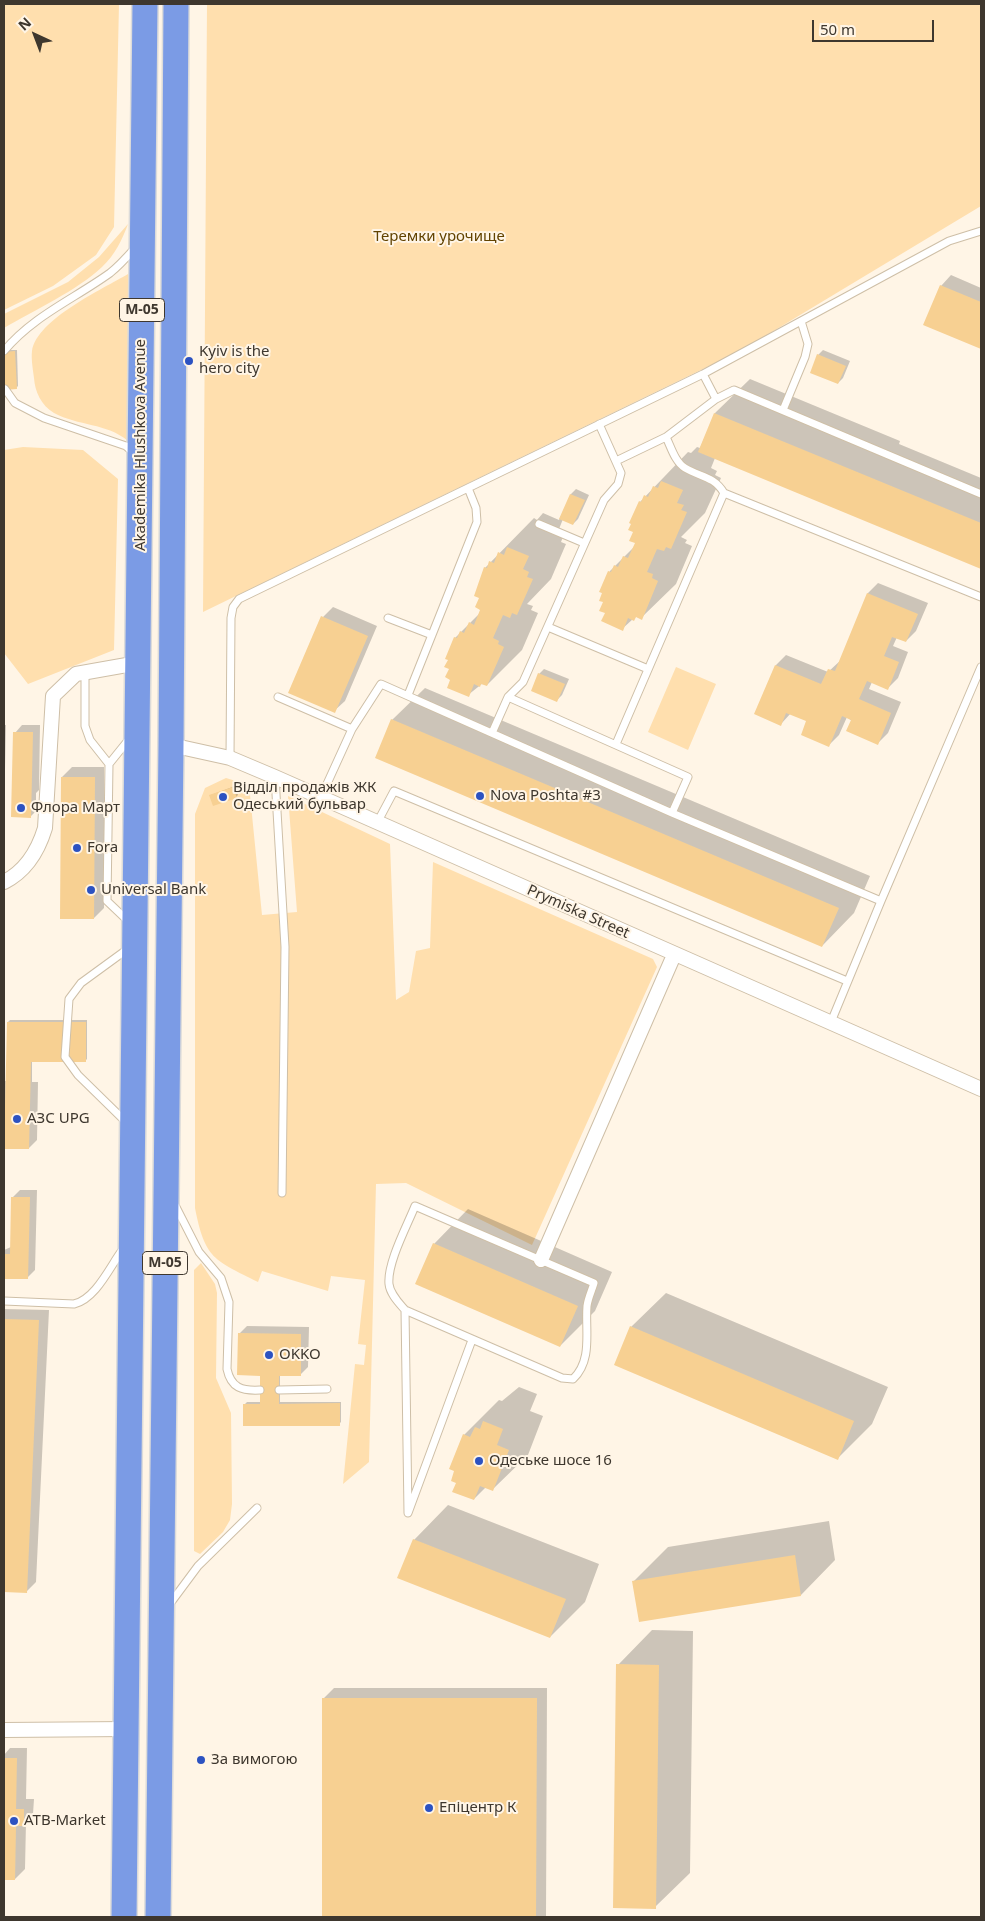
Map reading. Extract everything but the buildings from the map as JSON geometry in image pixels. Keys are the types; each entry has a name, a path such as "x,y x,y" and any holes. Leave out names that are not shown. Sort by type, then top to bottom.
{"highway":[{"name":"Akademika Hlushkova Avenue","path":"138,663 145,4"},
{"name":"Akademika Hlushkova Avenue","path":"172,745 171,610 176,4"},
{"name":"М-05","path":"124,1917 138,663"},
{"name":"М-05","path":"158,1917 172,745"}],"street":[{"path":"4,882 27,865 40,846 45,828 53,696 76,674 138,663"},
{"name":"Prymiska Street","path":"172,745 230,758 275,777 981,1089"},
{"path":"541,1260 674,954"},
{"path":"4,1730 127,1729"}],"lane":[{"path":"230,758 231,618 233,607 239,599 703,374 949,241 981,232"},
{"path":"4,351 15,338 34,322 111,272 142,241"},
{"path":"782,410 805,357 808,344 801,321"},
{"path":"703,374 716,399"},
{"path":"5,390 15,403 22,407 44,418 126,446 141,459"},
{"path":"616,461 666,437 716,399 734,390 981,494"},
{"path":"492,733 508,697 523,682 604,500 618,484 622,473 599,424"},
{"path":"666,437 678,462 684,467 710,478 718,484 724,493 981,597"},
{"path":"408,694 477,522 476,508 468,488"},
{"path":"616,744 724,493"},
{"path":"539,524 584,543"},
{"path":"388,618 432,635"},
{"path":"548,628 648,669"},
{"path":"831,1022 880,901 981,667"},
{"path":"85,671 86,726 90,740 109,764"},
{"path":"321,797 352,728 381,684 408,694 672,813 880,901"},
{"path":"278,697 352,728"},
{"path":"508,697 688,777 672,813"},
{"path":"132,1128 78,1075 65,1057 69,999 81,983 135,934 107,901 109,764 138,728"},
{"path":"275,777 285,947 282,1192"},
{"path":"377,823 394,791 847,982"},
{"path":"166,1189 199,1252 221,1278 229,1302 228,1378 240,1390 260,1390"},
{"path":"415,1206 541,1260 594,1283 587,1304 586,1360 582,1371 573,1378 562,1378 405,1310 394,1298 389,1285 390,1270 415,1206"},
{"path":"4,1301 74,1304 82,1302 89,1296 132,1236"},
{"path":"405,1310 408,1513 472,1340"},
{"path":"278,1390 327,1389"},
{"path":"162,1616 198,1566 257,1508"}],"green space":[{"path":"4,4 119,4 114,227 96,255 53,286 4,310"},
{"name":"Теремки урочище","path":"207,4 981,4 981,206 742,350 203,612"},
{"path":"128,224 114,252 107,262 92,276 68,292 4,328 4,314 68,282 99,257"},
{"path":"128,274 128,441 111,431 63,417 49,410 37,393 32,351 37,339 58,317 72,306"},
{"path":"23,447 83,450 118,479 114,650 28,684 4,653 4,450"},
{"path":"676,667 716,684 688,750 648,732"},
{"path":"226,778 249,785 262,915 297,912 288,796 390,844 396,1000 409,992 416,951 430,948 433,862 653,959 657,967 532,1245 406,1183 376,1184 369,1462 343,1484 355,1364 364,1365 366,1345 358,1344 365,1280 331,1276 328,1291 262,1271 258,1282 231,1268 214,1256 203,1238 195,1208 195,814 205,788"},
{"path":"201,1263 215,1284 217,1293 216,1378 231,1413 232,1504 230,1520 223,1532 200,1554 194,1551 194,1270"}],"place":[{"name":"Kyiv is the hero city","path":"189,361"},
{"name":"Nova Poshta #3","path":"480,796"},
{"name":"Відділ продажів ЖК Одеський бульвар","path":"223,797"},
{"name":"Флора Март","path":"21,808"},
{"name":"Fora","path":"77,848"},
{"name":"Universal Bank","path":"91,890"},
{"name":"АЗС UPG","path":"17,1119"},
{"name":"OKKO","path":"269,1355"},
{"name":"Одеське шосе 16","path":"479,1461"},
{"name":"За вимогою","path":"201,1760"},
{"name":"Епіцентр К","path":"429,1808"},
{"name":"ATB-Market","path":"14,1821"}]}
